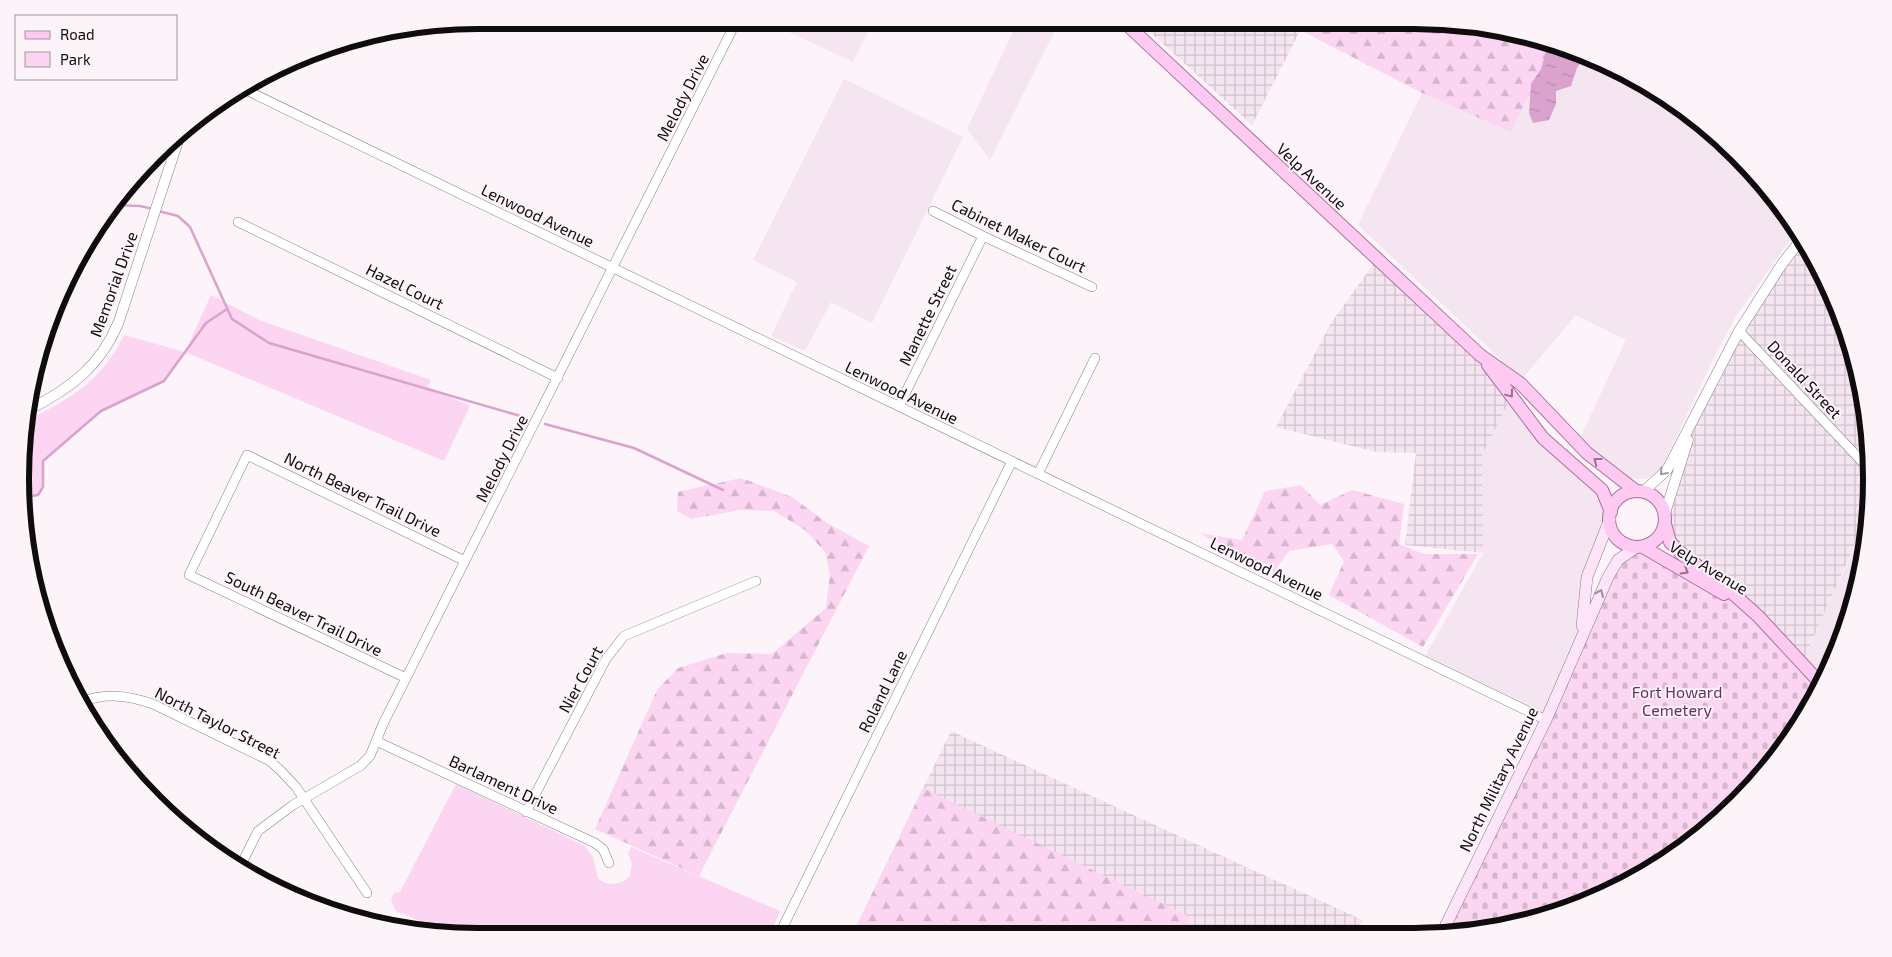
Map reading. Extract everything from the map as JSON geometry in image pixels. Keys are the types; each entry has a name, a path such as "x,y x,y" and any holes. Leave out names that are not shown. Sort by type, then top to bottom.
{"main road":[{"name":"Velp Avenue","path":"1132,29 1480,355 1521,384 1587,453 1640,491"},
{"name":"Velp Avenue","path":"1480,355 1543,438 1602,490 1610,516"},
{"path":"1640,491 1656,499 1665,518 1656,538 1639,548 1616,538 1611,529 1610,516 1617,501 1640,491"},
{"name":"North Military Avenue","path":"1580,638 1587,577 1610,516"},
{"name":"Velp Avenue","path":"1665,518 1670,542 1684,556 1721,583 1758,616 1816,678"},
{"name":"Velp Avenue","path":"1639,548 1717,589 1758,616"},
{"name":"North Military Avenue","path":"1445,927 1546,720 1580,638 1613,568 1618,560 1639,548"}],"street":[{"name":"Melody Drive","path":"243,861 258,831 304,798 360,766 370,756 406,678 733,29"},
{"name":"Lenwood Avenue","path":"250,92 1546,720"},
{"name":"Memorial Drive","path":"35,406 72,385 90,369 105,350 119,321 177,145"},
{"name":"Cabinet Maker Court","path":"933,211 1092,287"},
{"name":"Hazel Court","path":"238,222 558,378"},
{"name":"Manette Street","path":"899,406 983,236"},
{"path":"1640,491 1667,470 1740,331 1782,264 1797,245"},
{"name":"Donald Street","path":"1740,331 1862,462"},
{"path":"1038,474 1095,358"},
{"path":"1665,518 1694,419"},
{"name":"North Beaver Trail Drive","path":"188,574 247,454 465,561"},
{"name":"Roland Lane","path":"782,928 1012,461"},
{"name":"South Beaver Trail Drive","path":"188,574 406,678"},
{"name":"Nier Court","path":"526,812 606,659 624,636 756,581"},
{"name":"North Taylor Street","path":"88,700 101,696 124,696 153,704 270,761 296,787 367,893"},
{"name":"Barlament Drive","path":"376,740 599,845 609,863"}],"shaded area":[{"path":"790,29 870,29 853,62 789,32"},
{"path":"1014,29 1056,29 990,160 967,129"},
{"path":"1147,29 1301,29 1252,125"},
{"path":"1551,51 1586,63 1638,89 1710,140 1752,182 1792,237 1736,316 1716,353 1664,463 1657,474 1646,479 1630,479 1607,464 1580,438 1626,340 1576,315 1522,379 1358,225 1422,93 1511,132"},
{"path":"844,79 963,137 872,323 831,302 805,351 771,336 797,282 753,260"},
{"path":"1797,245 1829,306 1848,362 1859,420 1863,478 1859,534 1802,663 1684,556 1665,524 1665,513 1694,419 1716,377"},
{"path":"1377,259 1480,355 1512,396 1482,455 1483,553 1405,545 1416,453 1376,452 1276,427 1331,323"},
{"path":"1512,396 1602,490 1611,512 1587,577 1581,638 1546,720 1423,660 1483,553 1482,455"},
{"path":"1859,538 1848,595 1829,651 1818,675 1802,663"},
{"path":"951,731 1363,920 1359,928 855,928"}],"green space":[{"path":"1300,30 1443,30 1501,37 1551,51 1511,132 1422,93"},
{"path":"211,295 259,320 431,380 428,387 470,406 444,461 185,352"},
{"path":"124,335 185,352 164,381 101,411 43,461 43,487 38,495 30,496 30,449 33,417 58,404 84,386 106,365"},
{"path":"741,478 792,497 827,523 869,546 699,876 595,829 657,690 678,668 727,653 772,654 826,608 830,574 825,552 805,530 774,511 740,510 691,519 677,511 678,492"},
{"path":"1301,485 1320,505 1352,490 1404,504 1399,544 1424,554 1478,554 1423,647 1329,595 1344,561 1332,544 1289,551 1274,572 1199,533 1242,540 1265,491"},
{"name":"Fort Howard Cemetery","path":"1635,548 1717,589 1758,616 1816,679 1787,728 1752,775 1710,817 1663,852 1612,882 1558,904 1501,920 1445,927 1608,577"},
{"path":"456,784 585,846 593,857 598,878 605,883 618,883 630,876 632,864 628,853 631,847 780,911 773,928 449,927 429,925 396,911 391,901 394,893 400,892"},
{"path":"923,788 1190,917 1184,928 855,928"}],"water":[{"path":"1547,49 1581,61 1571,86 1556,91 1556,104 1549,120 1533,123 1529,113 1531,84 1541,69"}],"waterway":[{"path":"122,205 153,209"},
{"path":"158,211 178,216 190,227 232,319 269,343 524,417"},
{"path":"30,496 38,495 43,487 43,461 101,411 164,381 206,323 227,309"},
{"path":"545,424 634,448 723,490"}]}
